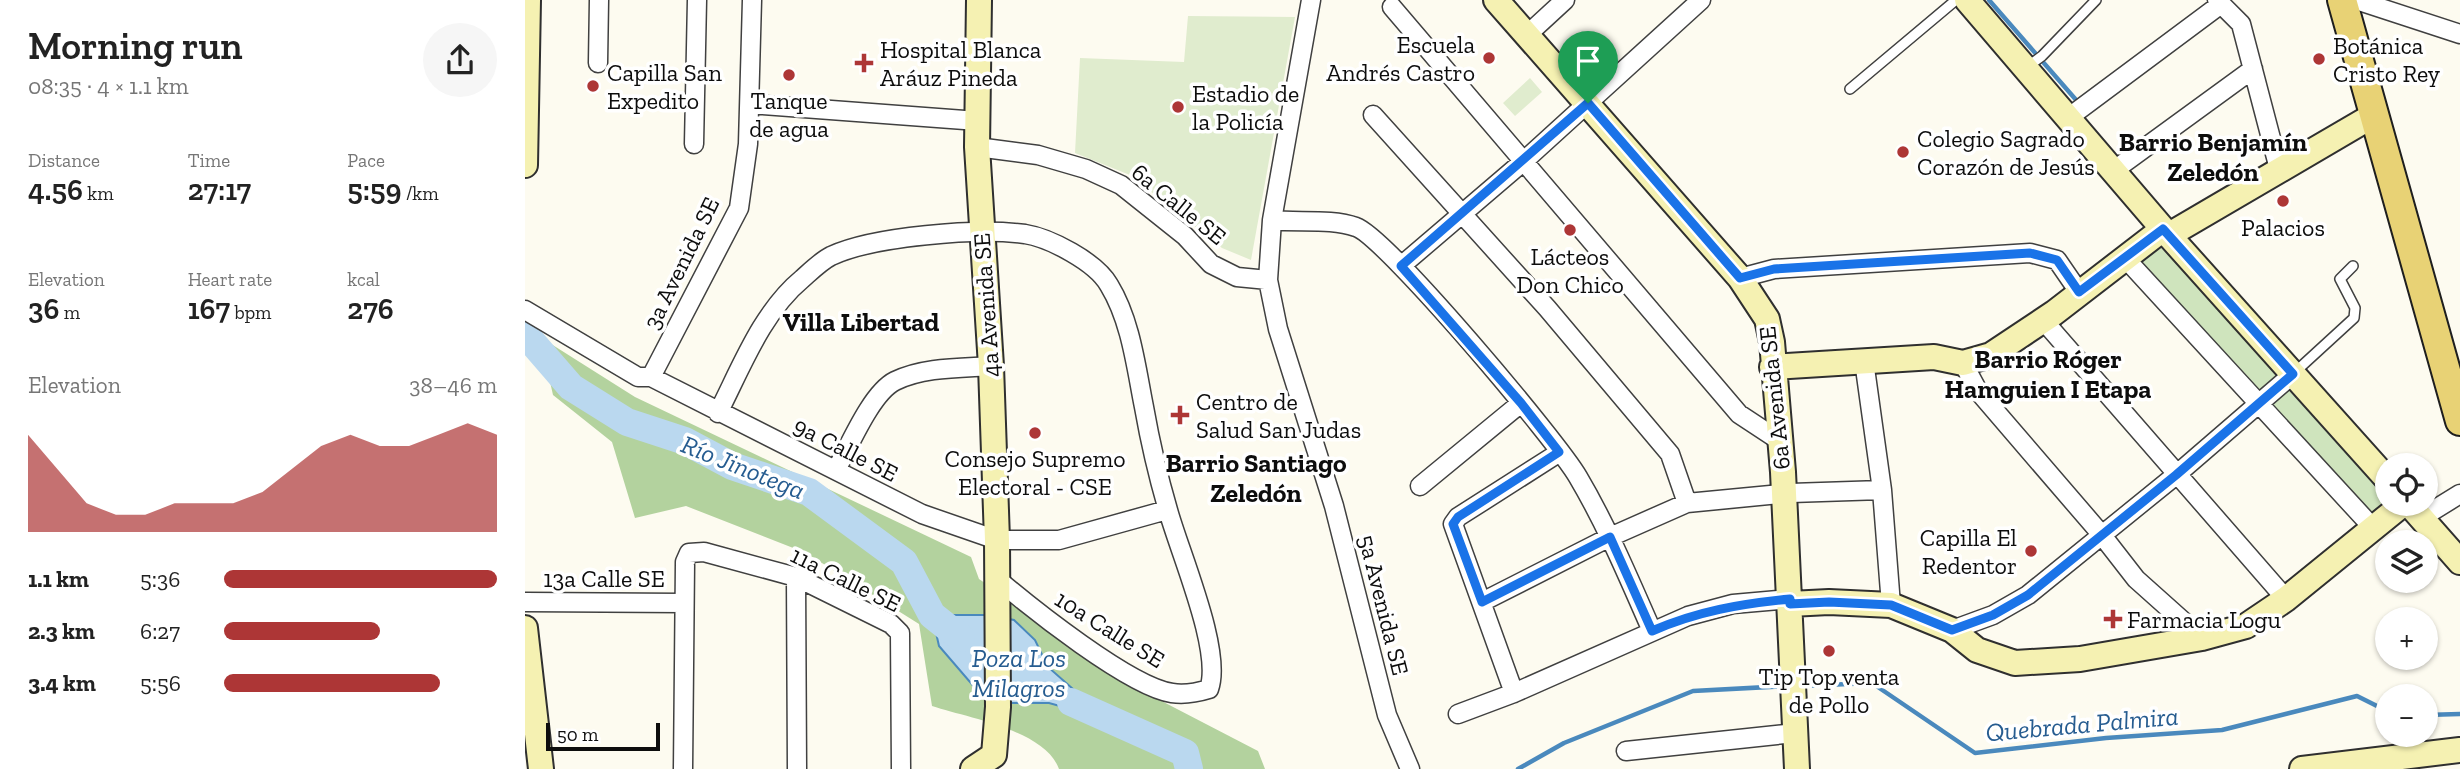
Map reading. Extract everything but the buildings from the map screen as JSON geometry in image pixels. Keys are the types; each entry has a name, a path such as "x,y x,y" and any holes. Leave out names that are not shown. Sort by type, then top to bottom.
{"main road":[{"path":"2342,0 2374,115 2454,376 2460,421"}],"street":[{"path":"525,165 528,0"},
{"path":"598,63 599,0"},
{"path":"694,144 697,0"},
{"name":"3a Avenida SE","path":"651,377 739,208 748,144 752,0"},
{"name":"4a Avenida SE","path":"979,0 977,147 991,366 997,540 998,707 1003,762"},
{"name":"5a Avenida SE","path":"1311,0 1272,220 1268,279 1278,329 1334,506 1387,715 1410,769"},
{"name":"6a Avenida SE","path":"1496,0 1740,278 1767,319 1784,494 1797,769"},
{"path":"1527,35 1566,0"},
{"path":"1401,266 1525,160 1701,0"},
{"path":"1967,0 2166,232 2375,466"},
{"path":"2356,0 2460,34"},
{"path":"2068,118 2219,2 2241,24 2279,169"},
{"path":"1392,7 1739,414 1780,441"},
{"path":"2113,171 2253,69"},
{"path":"750,104 978,121"},
{"path":"1373,115 1547,308 1670,454 1687,503"},
{"path":"1772,367 1934,357 1963,363 1991,355 2043,320 2125,258 2166,232 2374,115"},
{"name":"6a Calle SE","path":"977,147 1038,155 1121,185 1185,236 1211,264 1237,276 1268,279"},
{"path":"1272,220 1357,227 1374,237 1401,266 1521,403 1579,478 1610,537 1652,631"},
{"path":"718,413 764,324 799,281 830,257 875,242 981,232 1027,234 1075,253 1109,283 1131,340 1167,510"},
{"path":"1740,278 1774,269 2030,253 2057,260 2079,292"},
{"path":"2125,258 2374,529"},
{"name":"9a Calle SE","path":"525,310 638,377 651,377 922,514 997,540 1059,540 1167,510"},
{"path":"2043,320 2286,599"},
{"path":"1864,361 1882,490 1891,605"},
{"path":"1963,363 1977,391 2101,534 2136,579 2202,638"},
{"path":"836,470 879,396 895,381 942,369 991,366"},
{"path":"1952,630 1993,615 2028,595 2176,475 2258,401 2293,374"},
{"path":"1420,486 1521,403"},
{"path":"1514,693 1453,524 1458,517 1559,452"},
{"path":"1482,602 1610,537 1687,503 1784,494 1882,490"},
{"path":"2438,501 2460,494"},
{"name":"10a Calle SE","path":"996,578 1040,615 1128,674 1169,693 1191,694 1209,688 1213,678 1212,662 1198,604 1167,510"},
{"path":"1458,714 1514,693 1688,616 1733,604 1829,602 1891,605 1952,630 1977,650 2015,663 2080,659 2202,638 2246,626 2286,599 2374,529 2398,516"},
{"path":"2417,516 2460,562"},
{"name":"11a Calle SE","path":"683,603 685,562 689,553 704,552 796,577 891,624 900,633 901,769"},
{"path":"796,577 796,769"},
{"name":"13a Calle SE","path":"525,602 683,603"},
{"path":"683,603 683,769"},
{"path":"525,628 528,687 541,769"},
{"path":"1626,751 1795,733"},
{"path":"2302,769 2460,750"},
{"path":"973,769 1003,762"}],"lane":[{"path":"1850,89 1956,0"},
{"path":"2025,68 2042,56 2096,0"},
{"path":"2293,374 2354,318 2355,308 2340,279 2353,266"}],"green space":[{"name":"Estadio de la Policía","path":"1188,16 1295,17 1251,260 1222,248 1130,175 1075,153 1080,58 1184,62"},
{"path":"1530,78 1542,92 1515,116 1503,103"},
{"path":"2163,232 2286,377 2255,403 2128,258"},
{"path":"540,337 635,397 971,557 979,579 1150,695 1258,751 1265,769 1059,769 1051,756 1038,744 1022,735 932,706 919,624 806,553 686,506 635,518 612,442 553,395"},
{"path":"2289,380 2375,481 2375,516 2379,516 2368,531 2258,406"}],"water":[{"name":"Poza Los Milagros","path":"932,615 988,615 1014,620 1035,640 1048,667 1107,719 1049,703 988,703 939,646"}],"waterway":[{"path":"1989,0 2077,101"},
{"name":"Río Jinotega","path":"525,334 571,387 627,422 685,441 732,466 809,492 904,562 932,615 961,638"},
{"name":"Quebrada Palmira","path":"1802,686 1872,683 1975,753 2106,738 2222,730 2357,696 2375,705"},
{"name":"Quebrada Palmira","path":"1518,769 1564,743 1693,691 1787,686"},
{"name":"Río Jinotega","path":"1071,702 1185,753 1189,769"},
{"name":"Quebrada Palmira","path":"2438,715 2460,714"}],"place":[{"name":"Escuela Andrés Castro","path":"1489,58"},
{"name":"Botánica Cristo Rey","path":"2319,59"},
{"name":"Hospital Blanca Aráuz Pineda","path":"864,63"},
{"name":"Tanque de agua","path":"789,75"},
{"name":"Capilla San Expedito","path":"593,86"},
{"name":"Estadio de la Policía","path":"1178,107"},
{"name":"Colegio Sagrado Corazón de Jesús","path":"1903,152"},
{"name":"Palacios","path":"2283,201"},
{"name":"Lácteos Don Chico","path":"1570,230"},
{"name":"Centro de Salud San Judas","path":"1180,415"},
{"name":"Consejo Supremo Electoral - CSE","path":"1035,433"},
{"name":"Capilla El Redentor","path":"2031,551"},
{"name":"Farmacia Logu","path":"2113,619"},
{"name":"Tip Top venta de Pollo","path":"1829,651"}],"district":[{"name":"Barrio Benjamín Zeledón","path":"2213,157"},
{"name":"Villa Libertad","path":"861,322"},
{"name":"Barrio Róger Hamguien I Etapa","path":"2048,374"},
{"name":"Barrio Santiago Zeledón","path":"1256,478"}],"route":[{"path":"1588,103 1740,278 1774,269 2030,253 2057,260 2079,292 2163,229 2293,374 2258,401 2176,475 2028,595 1993,615 1952,630 1891,605 1829,602 1790,604 1790,599 1733,604 1688,616 1652,631 1610,537 1482,602 1453,532 1453,524 1458,517 1559,452 1521,403 1401,266 1588,103"}]}
